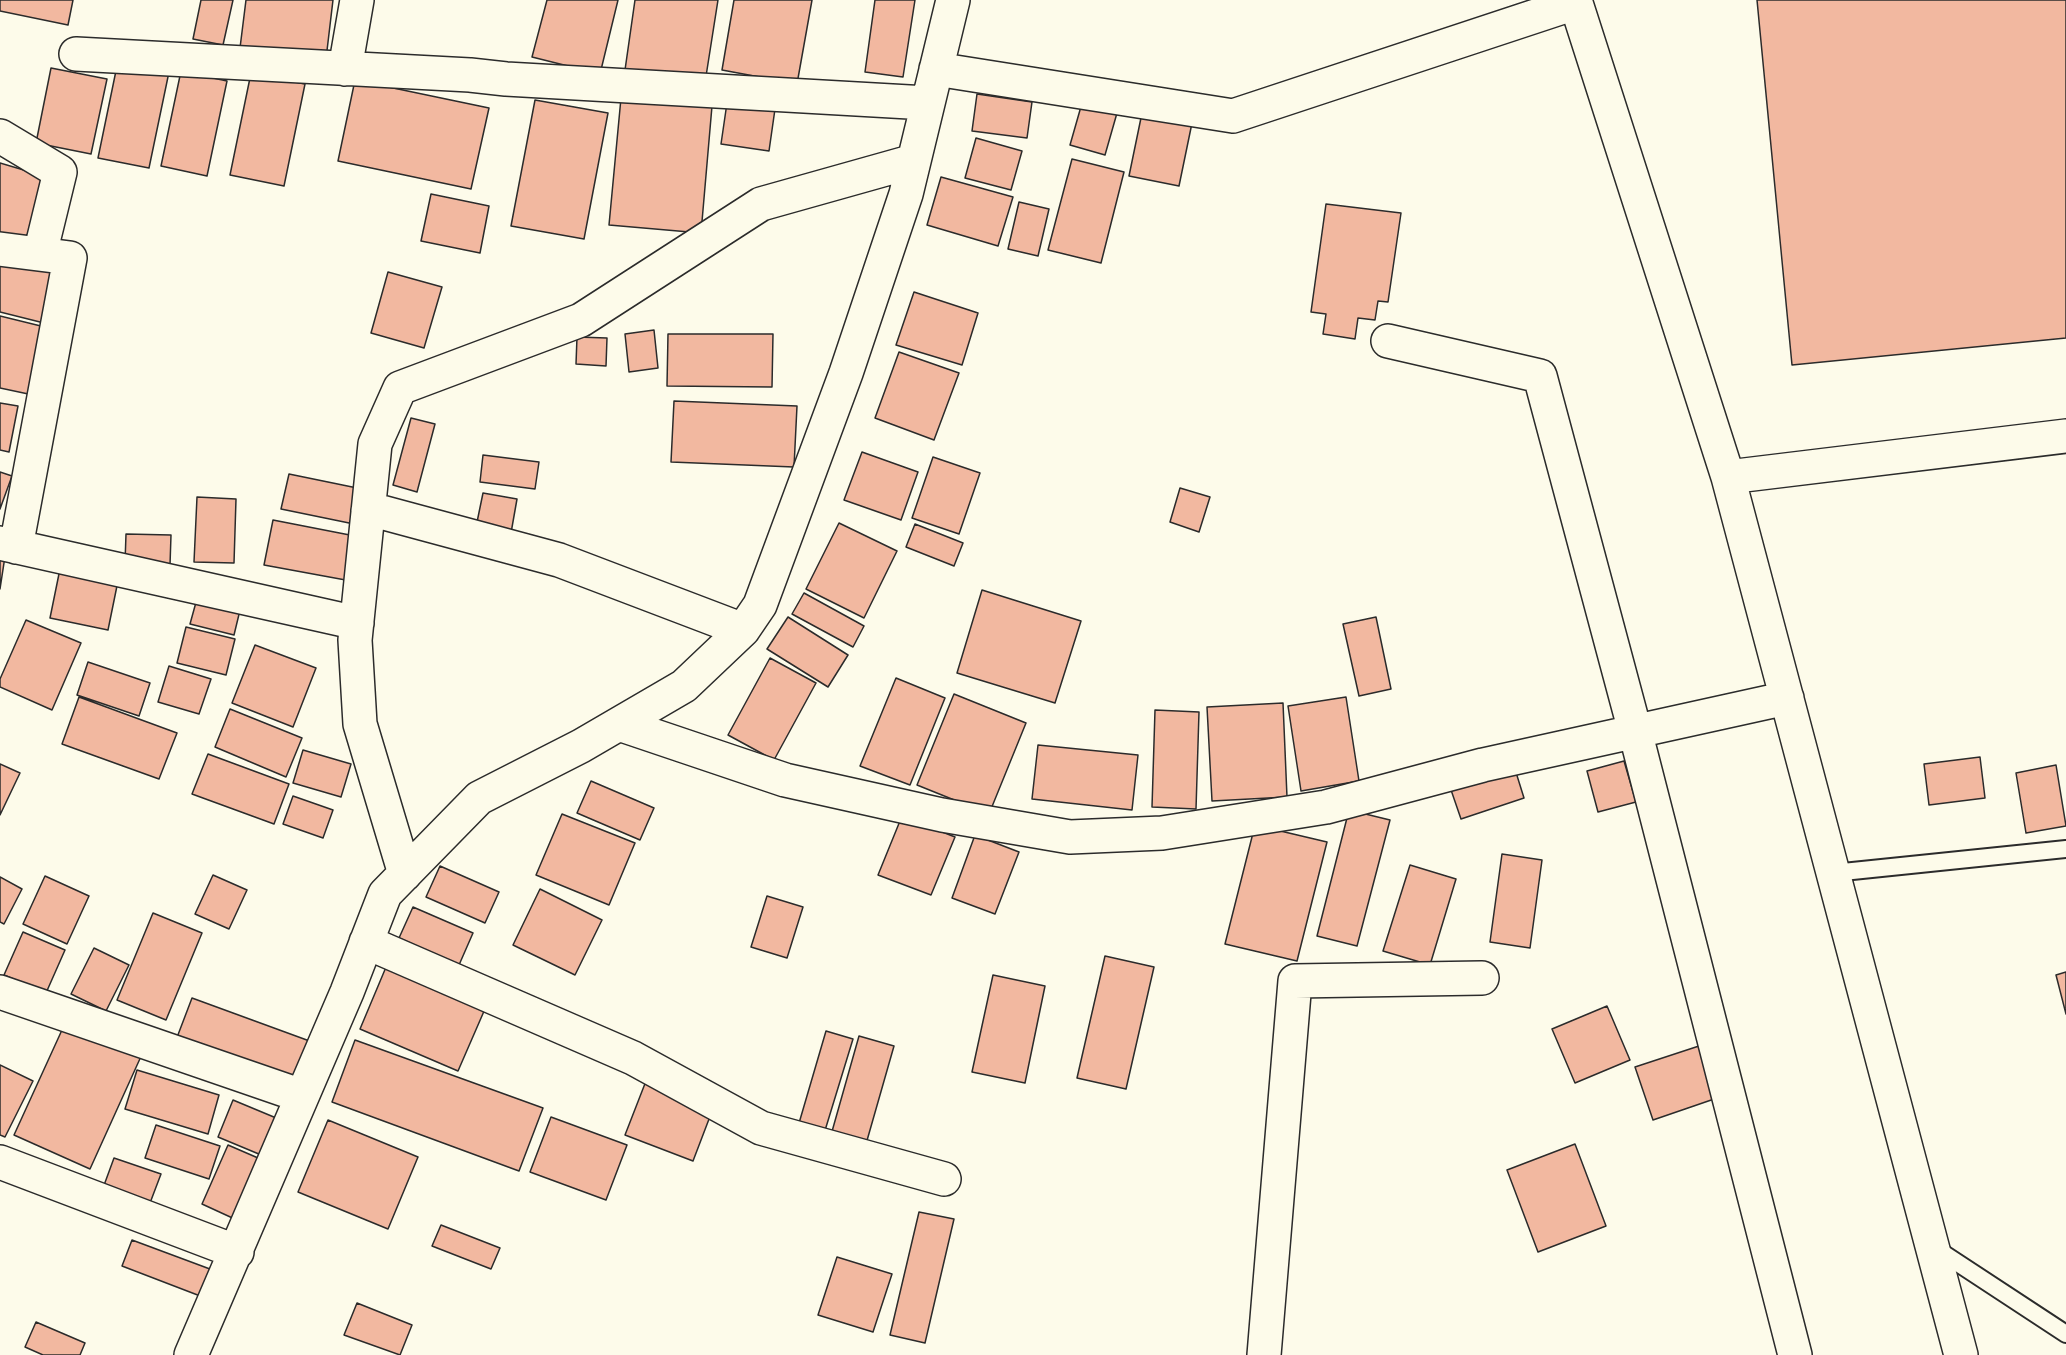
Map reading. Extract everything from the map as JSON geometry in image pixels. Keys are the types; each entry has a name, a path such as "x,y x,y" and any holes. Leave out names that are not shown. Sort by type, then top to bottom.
{"street":[{"path":"345,69 357,0"},
{"path":"192,1355 385,894 479,798 581,746 684,686 743,630 760,605 846,373 906,194 953,0"},
{"path":"936,69 1233,116 1575,1 1728,477 1961,1355"},
{"path":"76,54 927,103"},
{"path":"0,136 60,172 40,254"},
{"path":"405,874 360,724 355,640 375,444 400,388 581,320 761,204 914,161"},
{"path":"0,249 70,258 8,545 357,623"},
{"path":"1388,341 1540,376 1635,731 1795,1355"},
{"path":"1728,477 2066,436"},
{"path":"368,511 381,512 559,560 743,630"},
{"path":"619,724 785,780 942,814 1070,837 1162,833 1326,807 1483,765 1787,698"},
{"path":"366,942 633,1058 761,1128 944,1179"},
{"path":"1264,1355 1295,981 1482,978"},
{"path":"0,992 302,1096"},
{"path":"0,1162 237,1252"}],"lane":[{"path":"1833,873 2066,849"},
{"path":"1932,1245 2066,1334"}],"building":[{"path":"0,0 73,0 68,25 0,11"},
{"path":"201,0 233,0 223,45 193,39"},
{"path":"246,0 333,0 326,59 240,48"},
{"path":"547,0 618,0 600,74 532,57"},
{"path":"635,0 718,0 704,89 624,77"},
{"path":"734,0 812,0 797,84 722,70"},
{"path":"875,0 915,0 903,77 865,72"},
{"path":"1757,0 2066,0 2066,338 1792,365"},
{"path":"118,61 169,72 149,168 98,158"},
{"path":"51,68 107,79 91,154 36,143"},
{"path":"181,71 227,81 207,176 161,166"},
{"path":"251,73 305,84 284,186 230,175"},
{"path":"355,80 489,108 471,189 338,161"},
{"path":"977,94 1032,102 1027,138 972,131"},
{"path":"728,96 776,102 769,151 721,144"},
{"path":"1084,96 1119,106 1105,155 1070,145"},
{"path":"621,98 712,106 701,233 609,225"},
{"path":"535,100 608,113 584,239 511,226"},
{"path":"1142,113 1192,123 1179,186 1129,176"},
{"path":"976,138 1022,151 1011,190 965,178"},
{"path":"1072,159 1124,172 1101,263 1048,250"},
{"path":"0,163 54,179 35,243 0,233"},
{"path":"941,177 1013,197 998,246 927,225"},
{"path":"431,194 489,206 480,253 421,241"},
{"path":"1019,202 1049,209 1038,256 1008,249"},
{"path":"1326,204 1401,213 1388,302 1378,301 1375,320 1358,318 1355,339 1323,334 1326,314 1311,312"},
{"path":"0,257 57,271 44,323 0,312"},
{"path":"388,272 442,287 424,348 371,333"},
{"path":"914,292 978,313 962,365 896,345"},
{"path":"0,316 49,328 33,395 0,388"},
{"path":"654,330 658,368 629,372 625,334"},
{"path":"668,334 773,334 772,387 667,386"},
{"path":"577,337 607,338 606,366 576,364"},
{"path":"899,352 959,373 934,440 875,418"},
{"path":"674,401 797,406 794,467 671,462"},
{"path":"0,403 18,406 9,452 0,450"},
{"path":"411,418 435,424 417,492 393,485"},
{"path":"862,452 918,472 901,520 844,500"},
{"path":"483,455 539,462 535,489 480,482"},
{"path":"933,457 980,473 959,534 912,518"},
{"path":"0,472 12,476 0,509"},
{"path":"289,474 362,489 354,524 281,509"},
{"path":"1180,488 1210,497 1199,532 1170,522"},
{"path":"483,493 517,499 511,533 476,527"},
{"path":"197,497 236,499 234,563 194,562"},
{"path":"273,520 360,537 351,581 264,565"},
{"path":"839,523 897,551 864,618 806,589"},
{"path":"915,524 963,543 954,566 906,547"},
{"path":"126,534 171,535 170,565 125,563"},
{"path":"0,549 6,550 0,589"},
{"path":"61,564 119,576 108,630 50,618"},
{"path":"982,590 1081,621 1055,703 957,673"},
{"path":"804,593 864,626 853,647 792,614"},
{"path":"198,595 241,606 234,635 190,624"},
{"path":"788,617 848,655 828,687 767,649"},
{"path":"1376,617 1391,689 1359,696 1343,624"},
{"path":"26,620 81,643 52,710 0,687 0,679"},
{"path":"186,627 235,639 226,675 177,663"},
{"path":"255,645 316,668 293,727 232,703"},
{"path":"770,658 816,683 774,760 728,735"},
{"path":"88,662 150,683 139,716 77,695"},
{"path":"169,666 211,679 199,714 158,702"},
{"path":"896,678 945,698 910,785 860,766"},
{"path":"954,694 1026,723 989,814 917,785"},
{"path":"79,697 177,733 159,779 62,744"},
{"path":"1346,697 1359,781 1301,791 1288,706"},
{"path":"1283,703 1287,797 1212,801 1207,707"},
{"path":"230,709 302,738 286,777 215,747"},
{"path":"1155,710 1199,712 1196,809 1152,807"},
{"path":"1038,745 1138,755 1132,810 1032,799"},
{"path":"303,750 351,764 341,797 293,783"},
{"path":"208,754 289,784 274,824 192,794"},
{"path":"1980,757 1985,798 1929,805 1924,764"},
{"path":"1624,761 1636,802 1598,812 1587,771"},
{"path":"0,764 20,773 0,815"},
{"path":"2056,765 2066,826 2026,833 2016,773"},
{"path":"1514,766 1524,798 1461,819 1450,787"},
{"path":"591,781 654,808 640,840 577,813"},
{"path":"293,796 333,810 323,838 283,824"},
{"path":"1349,810 1390,820 1357,946 1317,936"},
{"path":"562,814 635,843 609,905 536,875"},
{"path":"902,816 955,837 931,895 878,875"},
{"path":"1255,825 1327,842 1297,961 1225,944"},
{"path":"975,835 1019,852 995,914 952,898"},
{"path":"1502,854 1542,860 1530,948 1490,942"},
{"path":"1410,865 1456,879 1430,965 1383,951"},
{"path":"440,866 499,892 485,923 426,897"},
{"path":"213,875 247,890 229,929 195,914"},
{"path":"45,876 89,896 67,944 23,924"},
{"path":"0,877 22,889 4,924 0,922"},
{"path":"540,889 602,920 575,975 513,945"},
{"path":"767,896 803,907 787,958 751,947"},
{"path":"413,907 473,933 459,965 399,938"},
{"path":"153,913 202,933 166,1020 117,1000"},
{"path":"23,932 65,950 46,993 4,975"},
{"path":"94,948 129,965 106,1011 71,994"},
{"path":"1105,956 1154,967 1126,1089 1077,1078"},
{"path":"389,960 488,1002 458,1071 360,1029"},
{"path":"2066,972 2066,1014 2056,975"},
{"path":"993,975 1045,986 1025,1083 972,1072"},
{"path":"192,998 315,1043 300,1086 176,1040"},
{"path":"1607,1006 1630,1060 1575,1083 1552,1029"},
{"path":"67,1019 143,1052 90,1169 14,1135"},
{"path":"826,1031 853,1039 823,1137 797,1130"},
{"path":"859,1036 894,1046 866,1144 831,1135"},
{"path":"355,1040 543,1108 519,1171 332,1102"},
{"path":"1702,1045 1720,1097 1653,1120 1635,1067"},
{"path":"0,1065 33,1081 5,1137 0,1135"},
{"path":"137,1070 219,1095 208,1134 125,1109"},
{"path":"646,1081 714,1106 693,1161 625,1135"},
{"path":"233,1100 281,1120 266,1157 218,1137"},
{"path":"551,1117 627,1145 606,1200 530,1172"},
{"path":"328,1120 418,1157 388,1229 298,1192"},
{"path":"156,1125 220,1146 209,1179 145,1158"},
{"path":"1575,1144 1606,1226 1538,1252 1507,1170"},
{"path":"228,1145 265,1161 239,1221 202,1204"},
{"path":"114,1158 161,1174 150,1203 103,1188"},
{"path":"919,1212 954,1219 925,1343 890,1335"},
{"path":"441,1225 500,1248 491,1269 432,1246"},
{"path":"132,1240 218,1272 208,1299 122,1266"},
{"path":"837,1257 892,1274 873,1332 818,1315"},
{"path":"357,1303 412,1325 400,1355 344,1335"},
{"path":"36,1322 85,1343 80,1355 43,1355 25,1347"}]}
